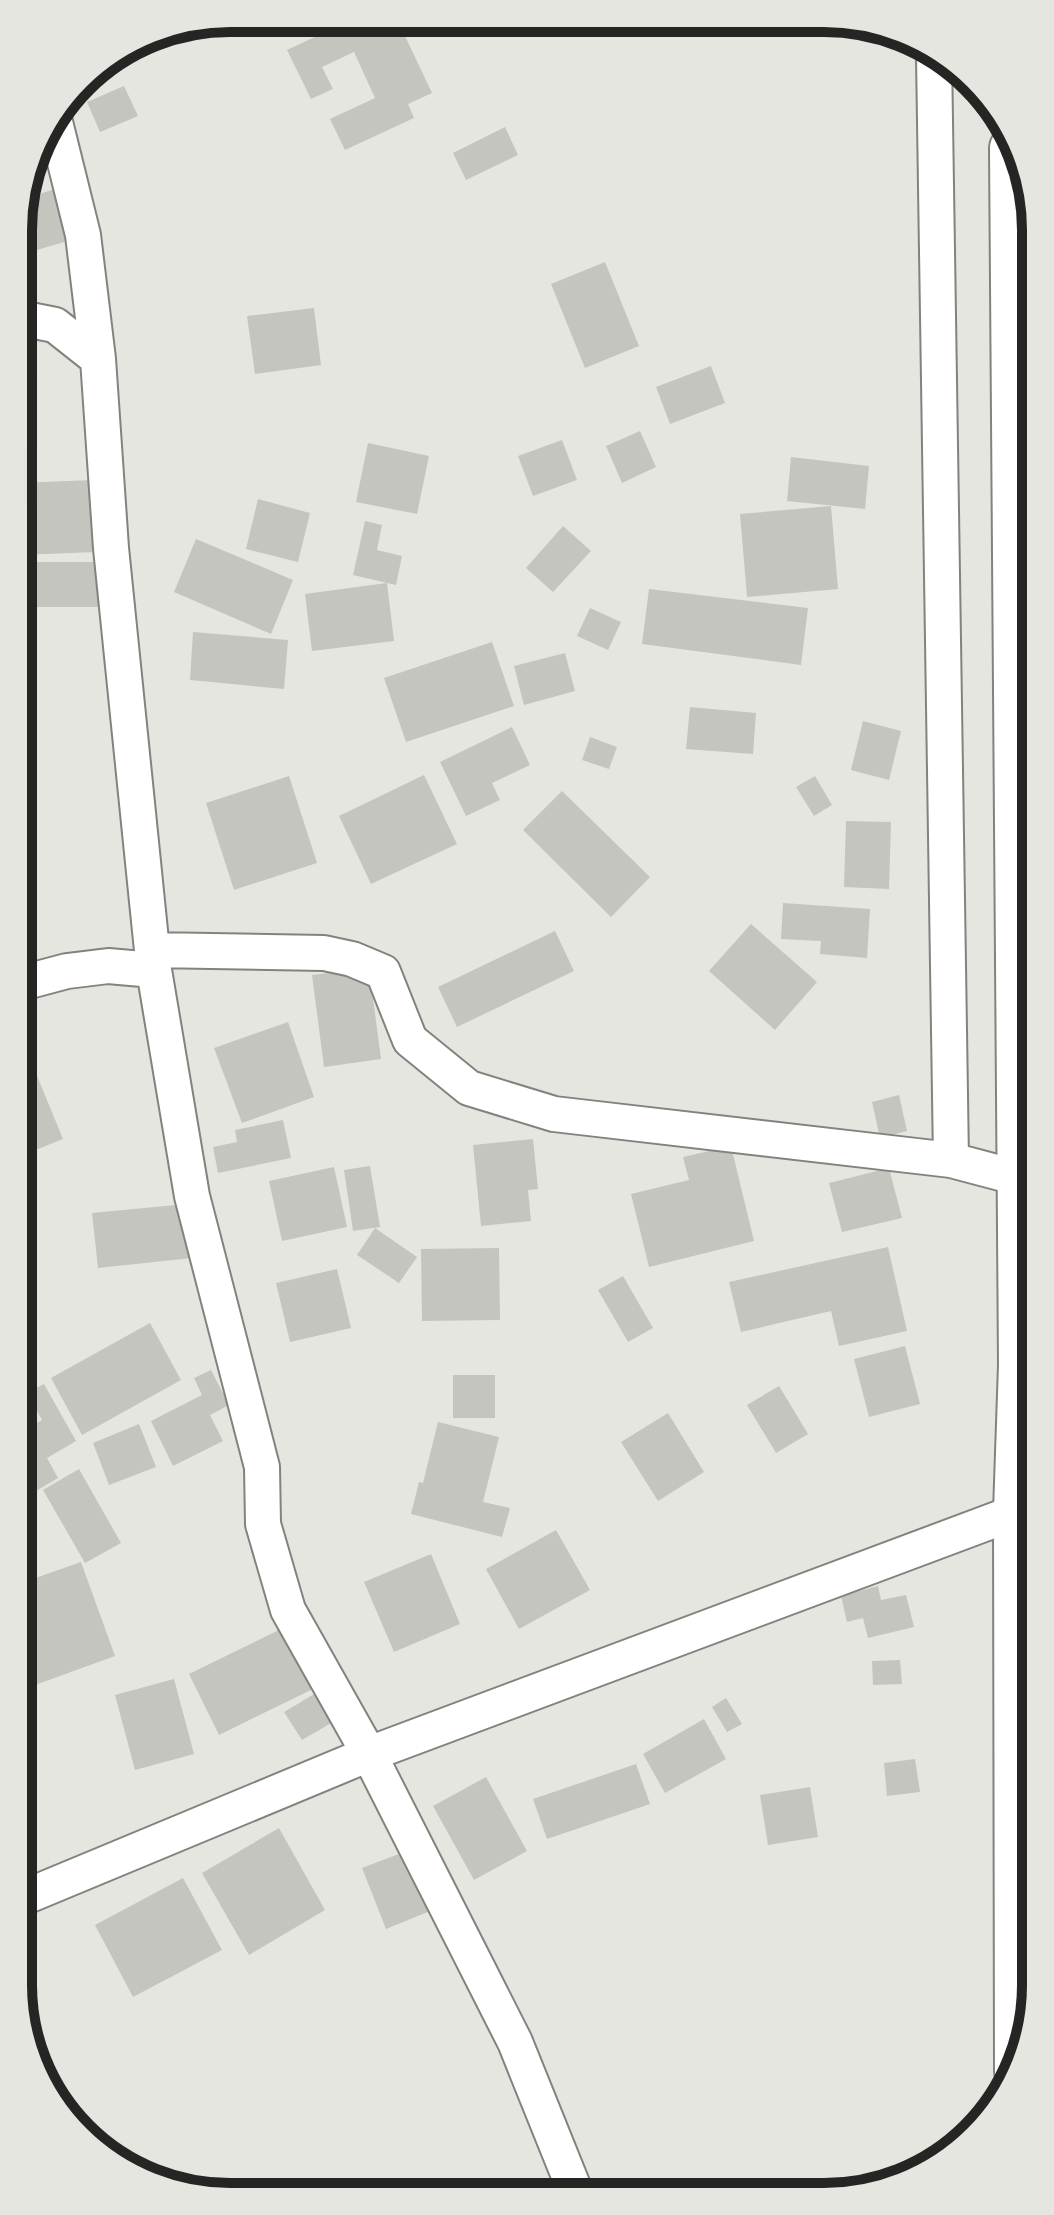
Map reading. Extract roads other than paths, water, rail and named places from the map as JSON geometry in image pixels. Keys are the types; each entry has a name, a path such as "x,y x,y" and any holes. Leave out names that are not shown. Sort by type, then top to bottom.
{"highway":[{"path":"1012,170 1021,1365 1016,1512 1017,2028"}],"street":[{"path":"934,65 951,1160"},
{"path":"58,133 83,235 98,359 111,548 153,960 192,1196 262,1467 263,1524 288,1610 369,1754 515,2042 572,2183"},
{"path":"32,320 55,325 98,359"},
{"path":"32,980 67,971 153,960 324,953 352,959 383,972 410,1040 469,1088 554,1114 951,1160 1019,1178"},
{"path":"32,1894 369,1754 1016,1512"}]}
